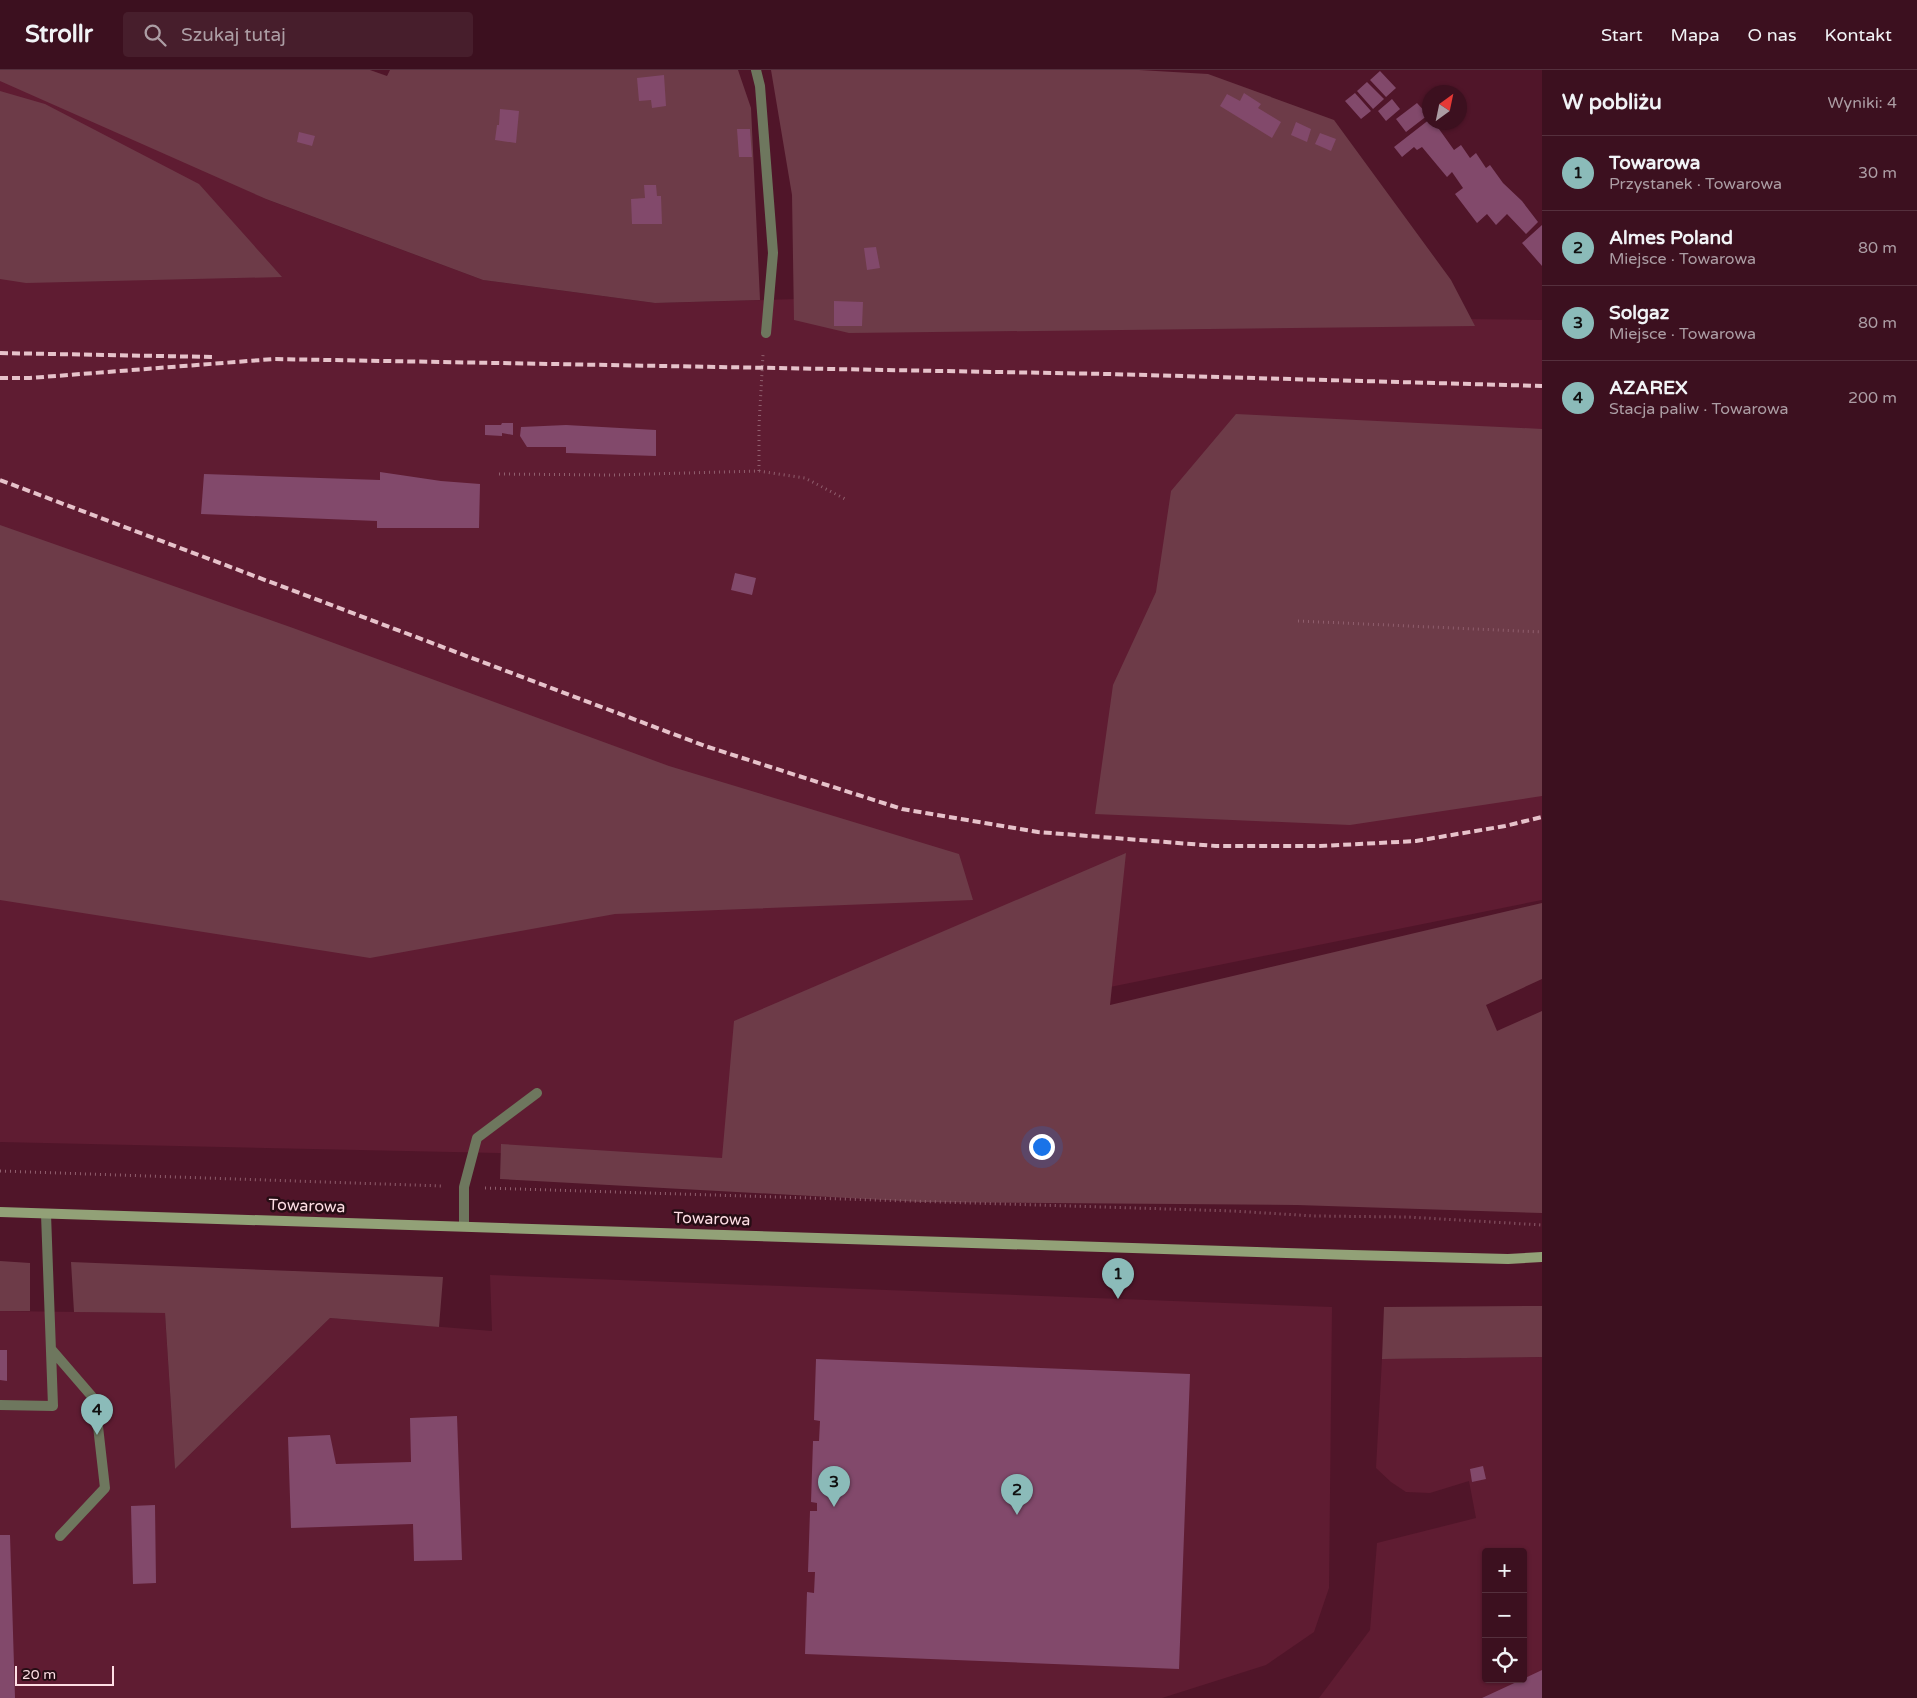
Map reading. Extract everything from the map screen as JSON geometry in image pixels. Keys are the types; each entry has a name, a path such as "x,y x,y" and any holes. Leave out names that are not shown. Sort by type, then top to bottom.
{"main road":[{"name":"Towarowa","path":"0,1212 1352,1255 1508,1259 1542,1258"}],"lane":[{"path":"756,70 760,86 773,253 766,333"},
{"path":"464,1226 464,1187 477,1138 537,1093"},
{"path":"0,1405 53,1406 46,1214"},
{"path":"51,1349 95,1400 105,1488 60,1536"}],"path":[{"path":"758,472 761,367 766,333"},
{"path":"499,474 613,475 758,472 805,478 847,500"},
{"path":"1298,621 1542,632"},
{"path":"0,1171 198,1179 1223,1211 1314,1216 1408,1217 1542,1225"}],"shaded area":[{"path":"0,70 370,70 387,76 390,70 738,70 751,108 760,300 655,303 483,280 266,199 0,81"},
{"path":"771,70 1139,70 1208,74 1334,120 1451,280 1475,326 849,333 794,320 792,195"},
{"path":"0,78 41,90 266,199 483,280 655,303 1018,293 1076,314 1542,320 1542,900 961,1017 945,1163 0,1142"},
{"path":"0,91 45,104 199,184 282,277 26,283 0,279"},
{"path":"1236,414 1542,429 1542,796 1350,825 1095,814 1113,685 1156,592 1171,491"},
{"path":"0,525 293,628 669,766 959,854 973,900 615,914 370,958 0,900"},
{"path":"1126,853 1110,1005 1542,903 1542,979 1486,1005 1497,1031 1542,1011 1542,1213 1297,1205 921,1202 500,1179 501,1144 722,1158 734,1021"},
{"path":"0,1261 30,1263 30,1311 0,1311"},
{"path":"71,1262 443,1277 439,1327 330,1318 175,1469 165,1313 74,1312"},
{"path":"490,1275 1332,1307 1329,1588 1314,1632 1266,1665 1162,1698 0,1698 0,1311 165,1313 175,1469 330,1318 492,1331"},
{"path":"1542,1306 1542,1357 1382,1359 1384,1307"},
{"path":"1542,1357 1542,1698 1319,1698 1370,1630 1377,1543 1476,1518 1469,1481 1430,1493 1406,1492 1391,1482 1376,1468 1382,1359"}],"building":[{"path":"1380,71 1396,88 1386,97 1370,80"},
{"path":"664,75 666,106 652,108 651,100 639,101 637,78"},
{"path":"1367,82 1384,99 1373,109 1357,91"},
{"path":"1244,93 1261,104 1258,108 1281,122 1272,138 1220,106 1227,94 1240,101"},
{"path":"1355,93 1371,111 1361,119 1345,101"},
{"path":"1392,99 1400,109 1386,121 1378,111"},
{"path":"1417,103 1422,108 1422,120 1406,132 1396,119"},
{"path":"500,109 519,111 516,143 495,140 497,125 499,125"},
{"path":"1296,122 1311,129 1307,142 1291,135"},
{"path":"1422,125 1422,130 1440,130 1454,150 1461,145 1470,158 1476,153 1486,168 1490,165 1503,183 1522,201 1538,222 1526,234 1507,214 1496,225 1487,214 1477,223 1455,194 1463,188 1452,172 1447,177 1422,147 1417,150 1414,147 1402,157 1394,147"},
{"path":"737,129 750,129 752,157 739,157"},
{"path":"299,132 315,136 312,146 297,142"},
{"path":"1320,133 1336,139 1331,151 1315,144"},
{"path":"644,185 656,185 657,196 661,196 662,224 632,224 631,199 645,198"},
{"path":"1542,225 1542,266 1522,243"},
{"path":"876,247 880,268 867,270 864,248"},
{"path":"834,301 863,302 862,326 834,326"},
{"path":"502,423 513,423 513,435 502,433 502,436 485,435 485,425 501,425"},
{"path":"566,425 656,430 656,456 566,453 566,447 527,447 520,436 521,427"},
{"path":"380,472 441,481 480,484 479,528 377,528 377,521 201,514 204,474 380,480"},
{"path":"735,573 756,578 752,595 731,590"},
{"path":"0,1350 7,1350 7,1381 0,1380"},
{"path":"816,1359 1190,1374 1179,1669 805,1654 807,1592 814,1593 815,1572 808,1572 810,1511 817,1511 817,1503 811,1502 813,1441 819,1441 820,1421 814,1420"},
{"path":"457,1416 462,1560 414,1561 413,1524 291,1528 288,1437 330,1435 336,1464 411,1462 410,1418"},
{"path":"1483,1466 1486,1479 1472,1482 1470,1469"},
{"path":"155,1505 156,1583 133,1584 131,1506"},
{"path":"0,1535 10,1535 15,1698 0,1698"},
{"path":"1542,1670 1542,1698 1482,1698 1514,1683 1527,1683 1527,1677"}],"railway":[{"path":"0,353 212,357"},
{"path":"0,378 30,378 274,359 1109,374 1542,386"},
{"path":"0,480 705,746 902,809 1038,832 1216,846 1320,846 1416,841 1505,826 1542,817"}],"place":[{"name":"Towarowa","path":"1118,1299"},
{"name":"AZAREX","path":"97,1435"},
{"name":"Solgaz","path":"834,1507"},
{"name":"Almes Poland","path":"1017,1515"}]}
